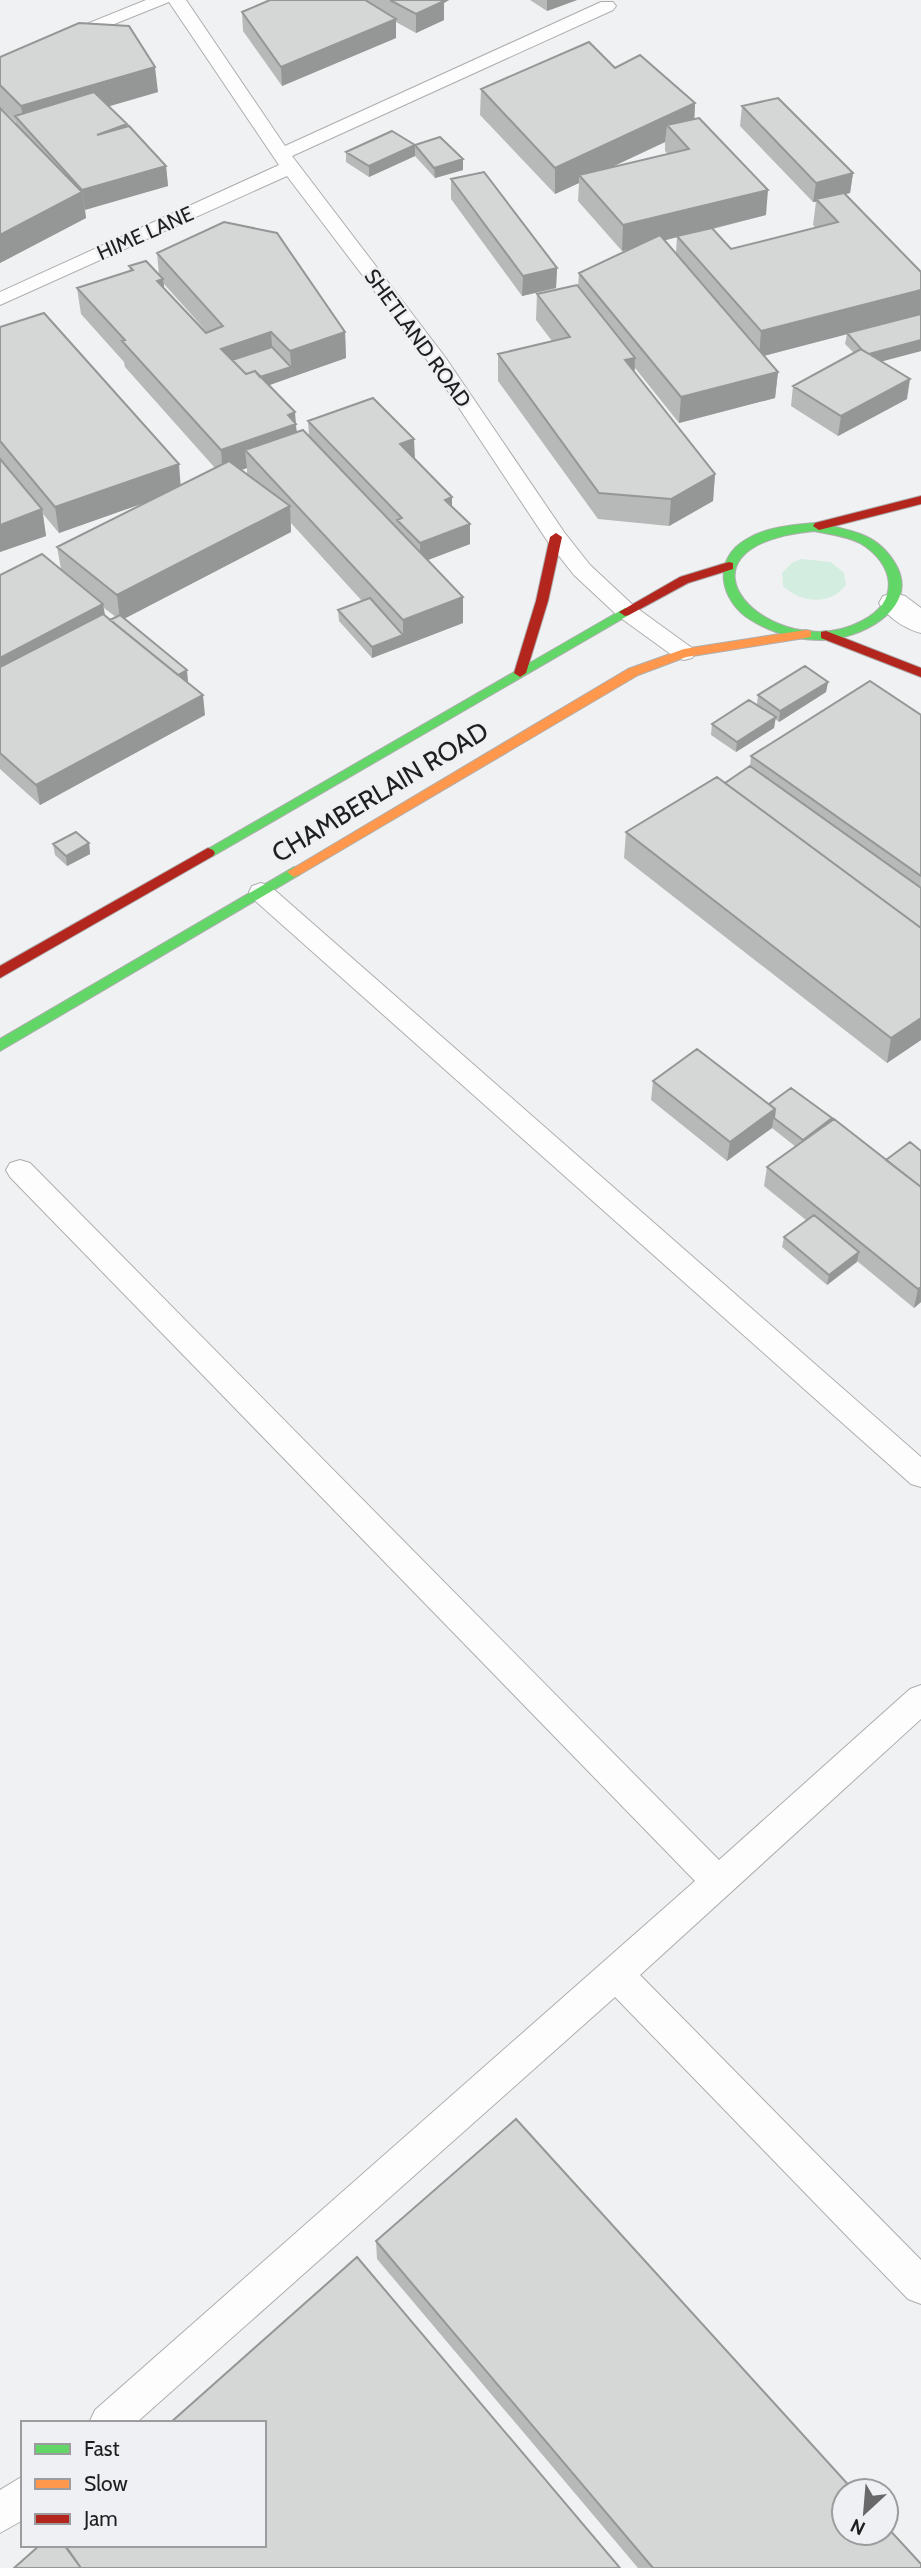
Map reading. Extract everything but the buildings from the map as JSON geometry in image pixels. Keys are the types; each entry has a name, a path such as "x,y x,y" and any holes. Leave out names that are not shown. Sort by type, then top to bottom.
{"street":[{"path":"913,568 884,615 868,625 826,635 806,635 778,628 754,617 737,601 728,584 729,566 740,549 759,536 785,529 814,527 921,500"},
{"path":"814,527 840,532 873,547 894,569 896,595 921,623"},
{"path":"520,673 542,601 556,537"},
{"name":"CHAMBERLAIN ROAD","path":"0,973 626,611 684,580 729,566"},
{"name":"CHAMBERLAIN ROAD","path":"0,1046 633,672 684,653 806,635"},
{"path":"826,635 921,673"}],"lane":[{"path":"0,65 162,0"},
{"name":"SHETLAND ROAD","path":"177,0 286,160 438,361 556,537 583,570 626,611 684,653"},
{"name":"HIME LANE","path":"0,299 607,6"},
{"path":"261,892 921,1475"},
{"path":"20,1170 718,1882"},
{"path":"110,2421 616,1974 921,1699"},
{"path":"616,1974 921,2286"},
{"path":"0,2514 21,2497"}],"green space":[{"path":"801,559 831,562 844,573 846,585 839,592 824,599 807,599 790,592 783,586 782,573 792,563"}],"traffic: fast":[{"path":"814,527 865,541 877,549 892,569 896,580 892,601 873,621 858,629 822,636 785,631 752,615 732,594 729,574 732,561 739,550 749,542 774,533 814,527"},
{"path":"208,853 625,612"},
{"path":"0,1046 294,872"}],"traffic: slow":[{"path":"294,872 633,672 684,653 806,634"}],"traffic: jam":[{"path":"819,526 921,500"},
{"path":"520,673 542,601 556,537"},
{"path":"625,612 684,580 729,566"},
{"path":"826,635 921,673"},
{"path":"0,973 208,853"}]}
